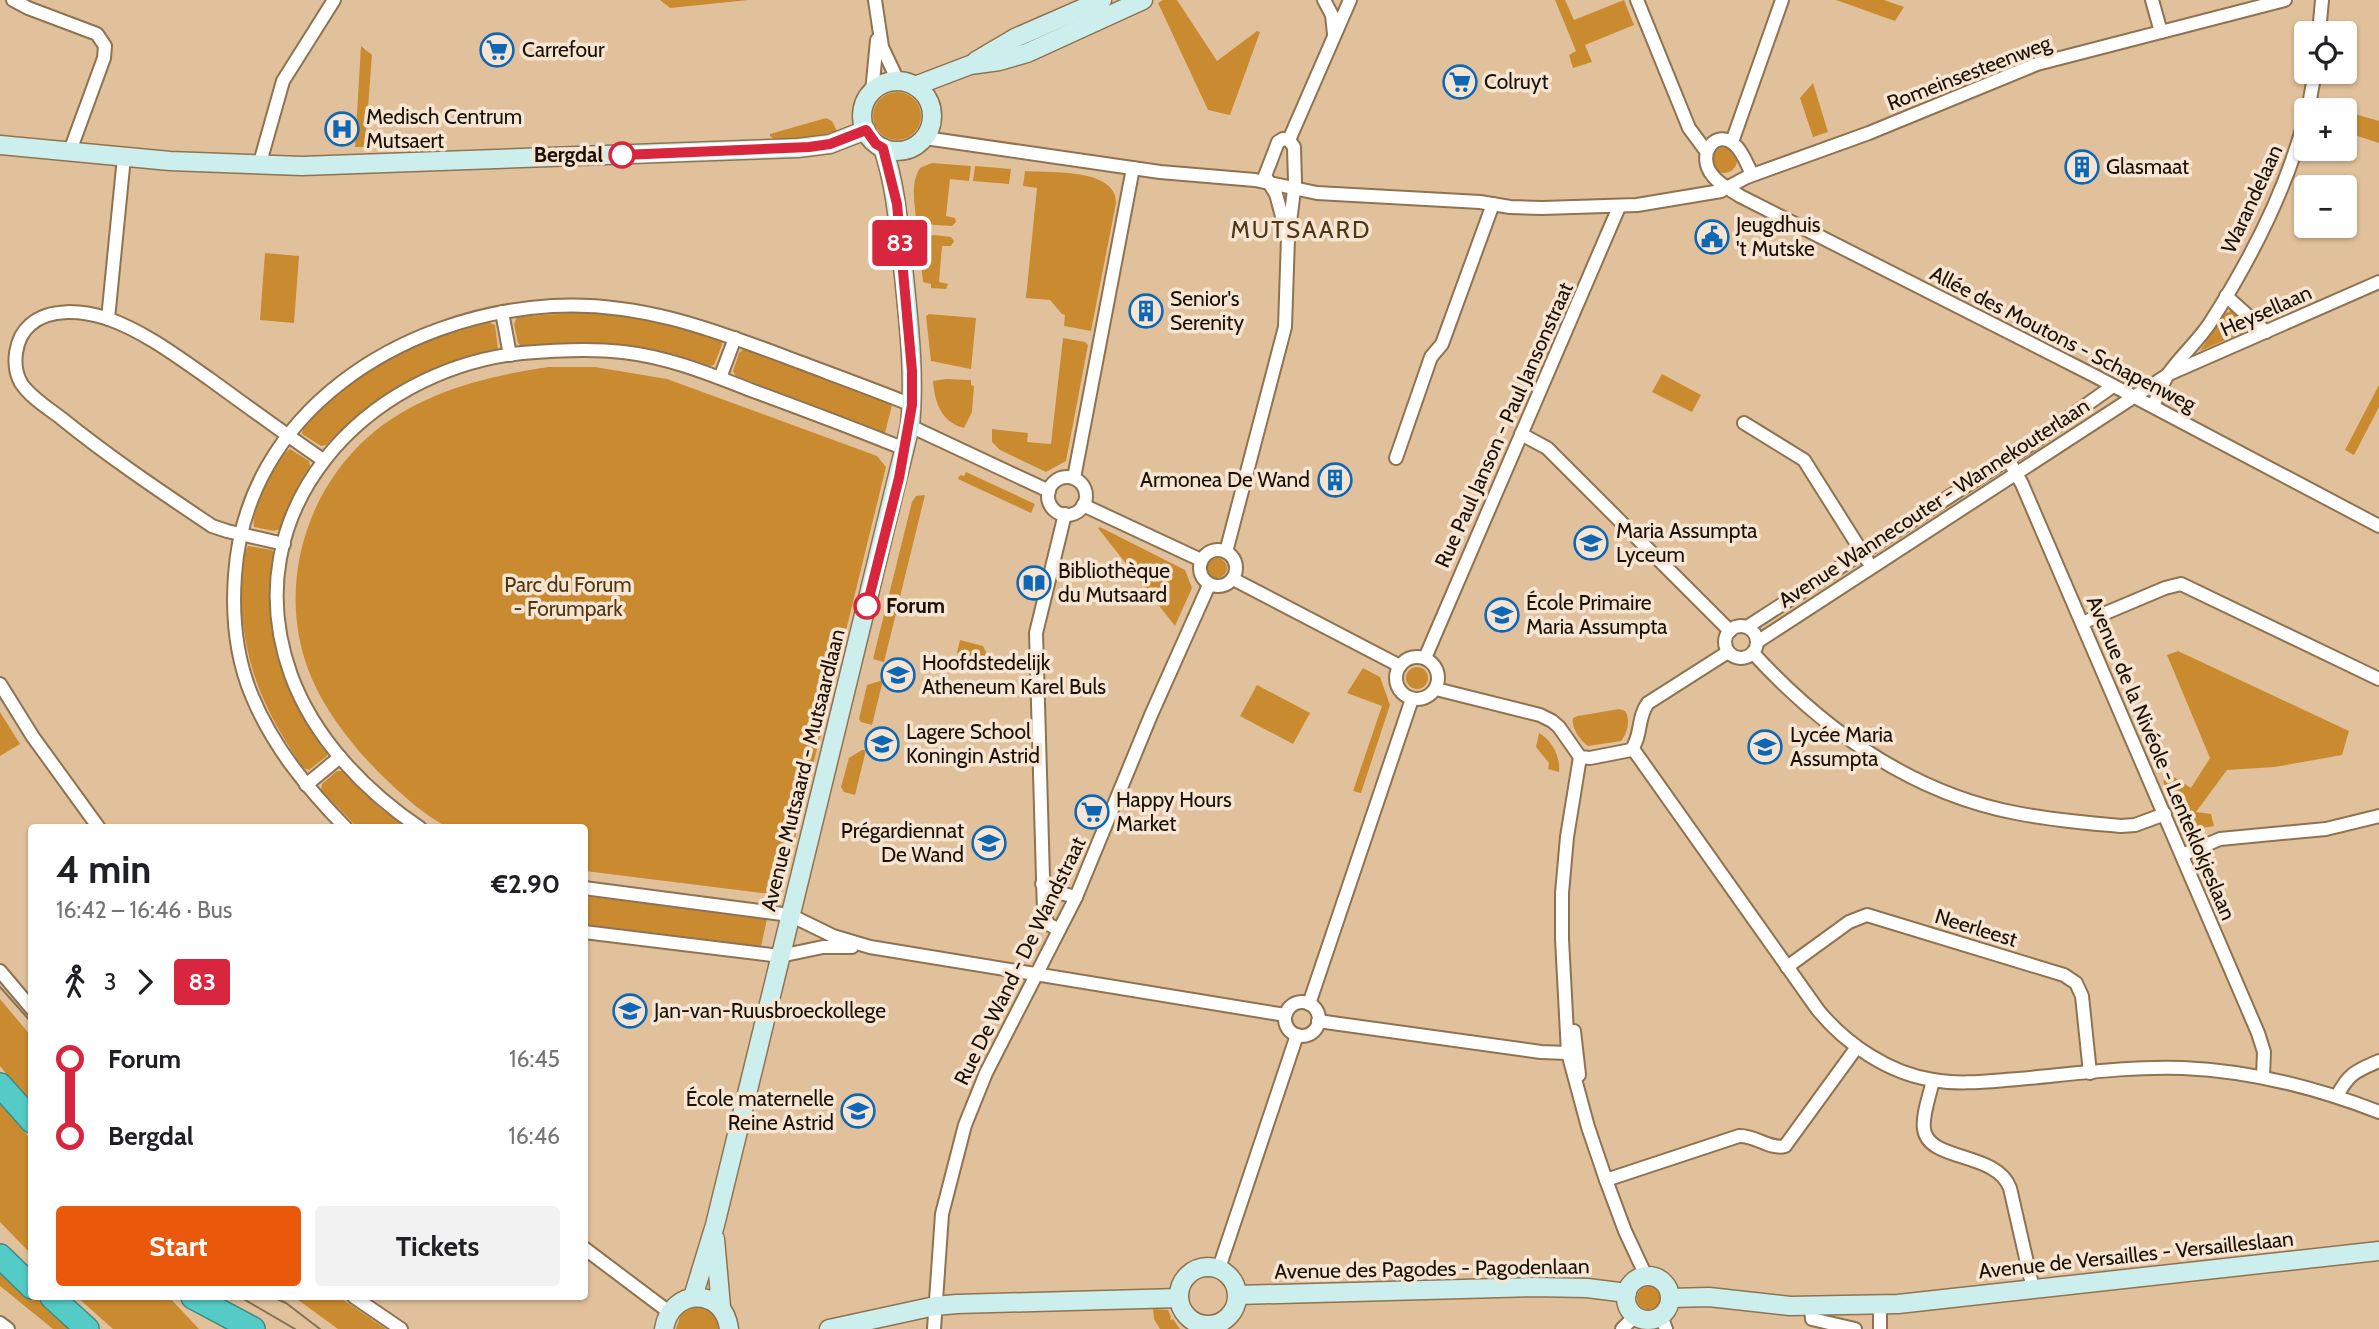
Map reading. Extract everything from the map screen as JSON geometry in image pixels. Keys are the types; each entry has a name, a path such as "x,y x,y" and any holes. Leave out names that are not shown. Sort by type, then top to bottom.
{"highway":[{"path":"0,1085 28,1116"},
{"path":"0,1249 28,1274"},
{"path":"0,1256 28,1283"},
{"path":"45,1300 77,1329"},
{"path":"55,1300 87,1329"},
{"path":"194,1300 223,1329"},
{"path":"197,1300 253,1329"}],"street":[{"path":"13,0 97,34 105,46 104,58 69,151"},
{"path":"259,166 283,81 334,0"},
{"path":"875,0 883,51 906,83 922,91 931,105"},
{"path":"872,92 888,82 906,83 940,77 970,65 1015,38 1082,4 1102,0"},
{"path":"970,65 1027,53 1143,0"},
{"path":"1324,0 1332,15 1333,37"},
{"path":"1289,140 1350,0"},
{"path":"1637,0 1689,128 1706,151"},
{"path":"1732,142 1782,0"},
{"path":"2152,0 2161,32"},
{"name":"Romeinsesteenweg","path":"925,138 1133,168 1244,179 1317,193 1553,209 1619,207 1709,194 1728,188 1752,174 1869,133 2037,64 2285,0"},
{"path":"2320,21 2322,0"},
{"path":"878,29 872,92 864,106 863,122 876,144 891,150 907,150 925,138 932,120 931,105 940,77"},
{"path":"0,145 259,166 347,166 798,148 830,144 866,130"},
{"path":"1288,238 1276,194 1269,184 1266,172 1280,140 1289,140"},
{"path":"1226,552 1282,341 1287,303 1288,238 1294,189 1294,147 1289,140"},
{"path":"1728,188 1718,182 1705,164 1706,151 1715,142 1732,142 1740,150 1752,174"},
{"name":"Avenue Mutsaard - Mutsaardlaan","path":"693,1297 715,1226 910,426 912,371 896,198 883,148"},
{"name":"Avenue Mutsaard - Mutsaardlaan","path":"896,198 907,150"},
{"path":"108,319 124,157"},
{"name":"Warandelaan","path":"2152,407 2168,374 2200,337 2226,296 2280,194 2294,158"},
{"path":"1074,478 1133,168"},
{"name":"Allée des Moutons - Schapenweg","path":"1728,188 2379,526"},
{"path":"1396,458 1431,357 1442,344 1493,204"},
{"name":"Rue Paul Janson - Paul Jansonstraat","path":"1425,658 1619,207"},
{"name":"Heysellaan","path":"2168,374 2379,282"},
{"path":"2226,296 2266,332"},
{"path":"342,824 306,785 269,732 253,697 239,654 233,594 240,534 259,483 288,436 325,394 370,362 453,324 502,312 551,306 622,307 679,318 912,405"},
{"path":"502,312 510,355"},
{"path":"284,544 212,526 98,448 23,386 16,366 21,335 33,322 50,314 90,315 108,319 135,331 181,359 323,460"},
{"path":"720,378 736,338"},
{"path":"415,824 379,797 340,757 311,714 298,691 285,652 279,615 278,592 284,544 302,495 323,460 363,419 408,389 468,365 510,355 572,349 625,352 669,361 905,449"},
{"name":"Warandelaan","path":"2132,396 2168,374"},
{"name":"Avenue Wannecouter - Wannekouterlaan","path":"1747,627 2008,459 2113,386"},
{"name":"Avenue Wannecouter - Wannekouterlaan","path":"1755,647 1871,567 2132,396"},
{"path":"1744,423 1804,460 1871,567"},
{"path":"910,426 1049,491"},
{"path":"1521,434 1547,448 1730,631"},
{"name":"Avenue de la Nivéole - Lenteklokjeslaan","path":"2008,459 2017,472 2262,1042 2265,1062 2263,1076"},
{"path":"1074,478 1085,489 1083,505 1076,513 1065,514 1052,506 1049,491 1059,479 1074,478"},
{"path":"1083,505 1201,560"},
{"path":"1059,930 1048,924 1045,918 1042,884 1035,633 1065,514"},
{"path":"1212,551 1226,552 1236,564 1233,579 1222,586 1209,585 1199,572 1201,560 1212,551"},
{"path":"1233,579 1400,666"},
{"path":"2082,623 2165,588 2181,584 2379,679"},
{"name":"Rue De Wand - De Wandstraat","path":"934,1329 942,1214 962,1135 986,1073 1076,897 1150,715 1209,585"},
{"path":"1728,652 1725,639 1730,631 1739,626 1747,627 1755,635 1755,647 1796,696 1844,737 1900,772 1950,794 2015,813 2122,826 2135,825 2165,814"},
{"path":"1728,652 1741,658 1755,647"},
{"path":"1728,652 1648,703 1640,715 1633,748 1826,1020 1857,1048 1894,1068 1933,1080 1968,1082 2181,1068 2263,1076 2337,1096 2379,1112"},
{"path":"1411,658 1425,658 1433,664 1438,674 1436,689 1426,698 1412,699 1404,695 1397,684 1397,675 1400,666 1411,658"},
{"path":"0,684 33,737 96,824"},
{"path":"1436,689 1539,715 1552,721 1580,757 1563,872 1562,939 1568,1053"},
{"path":"1308,1004 1412,699"},
{"path":"1580,757 1590,758 1633,748"},
{"path":"306,785 340,757"},
{"path":"2182,855 2220,839 2326,829 2379,816"},
{"path":"1042,884 1056,892 1076,897"},
{"path":"588,889 790,915 833,936 870,947 1285,1015"},
{"name":"Neerleest","path":"1787,967 1849,922 1867,915 2064,975 2074,981 2080,990 2090,1073"},
{"path":"588,932 780,956 823,947 870,947"},
{"path":"0,971 28,1004"},
{"path":"1296,1003 1308,1004 1316,1010 1318,1021 1309,1034 1297,1035 1287,1028 1285,1015 1296,1003"},
{"path":"1565,1011 1574,1031 1578,1080"},
{"path":"1318,1021 1575,1056 1588,1127 1628,1239 1646,1276"},
{"path":"1219,1268 1297,1035"},
{"path":"1606,1180 1739,1136 1748,1136 1777,1147 1785,1146 1857,1048"},
{"path":"2337,1096 2351,1074 2379,1061"},
{"path":"1933,1080 1924,1133 1930,1142 1940,1149 1994,1168 2005,1176 2033,1289"},
{"name":"Avenue Mutsaard - Mutsaardlaan","path":"715,1226 720,1307 728,1321 729,1329"},
{"path":"588,1251 667,1320 676,1305 693,1297 704,1298 720,1307"},
{"name":"Avenue de Versailles - Versailleslaan","path":"1880,1305 2379,1251"},
{"path":"1206,1266 1219,1268 1232,1279 1238,1295 1232,1313 1223,1321 1198,1326 1185,1314 1179,1298 1181,1285 1193,1270 1206,1266"},
{"path":"1646,1276 1661,1280 1668,1288 1670,1298 1664,1322 1635,1316 1629,1308 1627,1293 1636,1280 1646,1276"},
{"name":"Avenue des Pagodes - Pagodenlaan","path":"1238,1295 1533,1287 1587,1288 1627,1293"},
{"path":"1670,1298 1709,1297 1811,1306 1880,1305 1880,1329"},
{"path":"829,1329 935,1306 1179,1298"},
{"path":"358,1300 401,1329"},
{"path":"1811,1306 1812,1319 1855,1329"},
{"path":"1622,1329 1635,1316"},
{"path":"0,1323 8,1329"}],"green space":[{"path":"660,0 748,0 670,8"},
{"path":"1163,0 1177,0 1217,61 1257,31 1260,32 1230,115 1208,110 1158,3"},
{"path":"1555,0 1565,0 1574,20 1624,0 1634,25 1585,45 1592,62 1573,68 1569,55 1576,51"},
{"path":"1836,0 1884,0 1904,7 1895,21"},
{"path":"361,46 372,55 365,147 355,147"},
{"path":"1813,83 1828,132 1813,137 1800,98"},
{"path":"897,92 914,99 921,116 914,133 897,140 880,133 873,116 880,99"},
{"path":"2357,115 2379,121 2379,143 2357,136"},
{"path":"826,118 832,121 837,131 794,141 777,140 770,136 770,134"},
{"path":"1724,147 1733,151 1737,160 1733,169 1724,173 1715,169 1711,160 1715,151"},
{"path":"932,163 971,166 969,181 950,179 946,216 955,218 956,222 952,226 916,220 915,180 920,168"},
{"path":"975,166 1011,169 1009,184 973,181"},
{"path":"1025,171 1094,178 1106,184 1113,192 1116,203 1091,331 1064,326 1065,315 1050,300 1026,298 1037,188 1023,186"},
{"path":"934,235 951,237 954,241 951,246 942,246 939,282 948,284 946,289 931,288 931,284 923,282 918,238"},
{"path":"265,253 299,256 294,323 260,320"},
{"path":"2237,311 2247,323 2242,333 2200,351 2224,314"},
{"path":"583,312 618,315 670,325 721,339 722,345 714,365 710,366 663,353 617,346 570,343 521,346 518,343 514,324 517,317"},
{"path":"929,314 976,318 971,369 931,361 926,316"},
{"path":"487,322 495,325 498,349 446,366 397,389 353,420 326,445 321,446 302,434 303,426 358,376 392,356 430,340"},
{"path":"1063,338 1088,345 1066,461 1046,472 1000,450 992,442 992,429 1028,433 1027,442 1051,444"},
{"path":"745,348 892,405 885,433 736,376 733,371 739,353"},
{"name":"Parc du Forum - Forumpark","path":"549,367 595,367 667,379 877,456 886,467 782,892 778,895 588,871 588,824 441,824 402,794 366,759 323,701 312,680 299,638 296,607 297,575 303,544 313,514 327,486 346,460 387,422 430,398 501,376"},
{"path":"1662,374 1701,395 1692,412 1652,392"},
{"path":"971,380 971,385 974,386 972,412 964,428 945,416 935,397 933,381"},
{"path":"2379,385 2379,407 2354,455 2345,450"},
{"path":"290,449 309,461 310,466 299,484 280,529 274,531 254,527 256,509 266,485 278,462"},
{"path":"966,472 1035,504 1031,513 958,479"},
{"path":"925,495 884,662 873,659 912,502 916,496"},
{"path":"1098,528 1185,570 1192,588 1175,626"},
{"path":"248,546 272,550 274,554 272,610 279,658 298,703 327,751 327,756 309,770 303,768 278,728 253,672 241,598 242,567"},
{"path":"1213,558 1221,558 1227,568 1221,578 1213,578 1207,572 1207,564"},
{"path":"960,640 983,646 985,657 979,659 957,653"},
{"path":"2178,651 2349,731 2342,755 2275,767 2227,770 2196,812 2211,814 2214,826 2193,826 2185,822 2175,809 2163,781 2174,777 2191,788 2210,758 2167,655"},
{"path":"1417,667 1425,670 1428,678 1425,686 1417,689 1409,686 1406,678 1409,670"},
{"path":"1363,668 1380,677 1390,705 1361,793 1353,791 1382,706 1347,693"},
{"path":"883,680 872,725 861,722 859,719 867,685"},
{"path":"1257,685 1310,713 1293,744 1240,716"},
{"path":"1619,709 1625,711 1628,718 1621,741 1588,746 1582,741 1573,725 1573,718"},
{"path":"0,712 20,744 0,756"},
{"path":"1539,733 1555,750 1559,772 1548,769 1549,763 1536,747"},
{"path":"866,750 855,795 844,792 841,787 849,758"},
{"path":"337,771 344,771 380,808 402,824 354,824 321,790 322,784"},
{"path":"588,896 764,918 767,919 761,947 588,925"},
{"path":"0,999 28,1032 28,1101 0,1066"},
{"path":"0,1101 28,1136 28,1251 0,1222"},
{"path":"0,1264 28,1290 28,1300 39,1300 70,1329 53,1329 0,1286"},
{"path":"1649,1286 1657,1290 1661,1298 1657,1306 1649,1310 1641,1306 1637,1298 1641,1290"},
{"path":"80,1300 172,1300 199,1329 113,1329"},
{"path":"298,1300 343,1300 386,1329 338,1329"},
{"path":"694,1307 711,1312 719,1329 676,1329 681,1314"},
{"path":"1153,1309 1168,1310 1170,1320 1173,1319 1180,1329 1160,1329 1154,1319"}],"tram line":[{"path":"0,987 28,1018"},
{"path":"245,1300 295,1329"},
{"path":"280,1300 320,1329"}],"bus line":[{"name":"83","path":"622,155 809,147 830,144 866,130 870,138 883,148 897,204 912,371 912,405 899,478 867,606"}],"place":[{"name":"Carrefour","path":"497,50"},
{"name":"Colruyt","path":"1460,82"},
{"name":"Medisch Centrum Mutsaert","path":"342,129"},
{"name":"Bergdal","path":"622,155"},
{"name":"Glasmaat","path":"2082,167"},
{"name":"Jeugdhuis 't Mutske","path":"1712,237"},
{"name":"Senior's Serenity","path":"1146,311"},
{"name":"Armonea De Wand","path":"1335,480"},
{"name":"Maria Assumpta Lyceum","path":"1591,543"},
{"name":"Bibliothèque du Mutsaard","path":"1034,583"},
{"name":"Forum","path":"867,606"},
{"name":"École Primaire Maria Assumpta","path":"1502,615"},
{"name":"Hoofdstedelijk Atheneum Karel Buls","path":"898,675"},
{"name":"Lagere School Koningin Astrid","path":"882,744"},
{"name":"Lycée Maria Assumpta","path":"1765,747"},
{"name":"Happy Hours Market","path":"1092,812"},
{"name":"Prégardiennat De Wand","path":"989,843"},
{"name":"Jan-van-Ruusbroeckollege","path":"630,1011"},
{"name":"École maternelle Reine Astrid","path":"858,1111"}],"district":[{"name":"MUTSAARD","path":"1301,230"}]}
